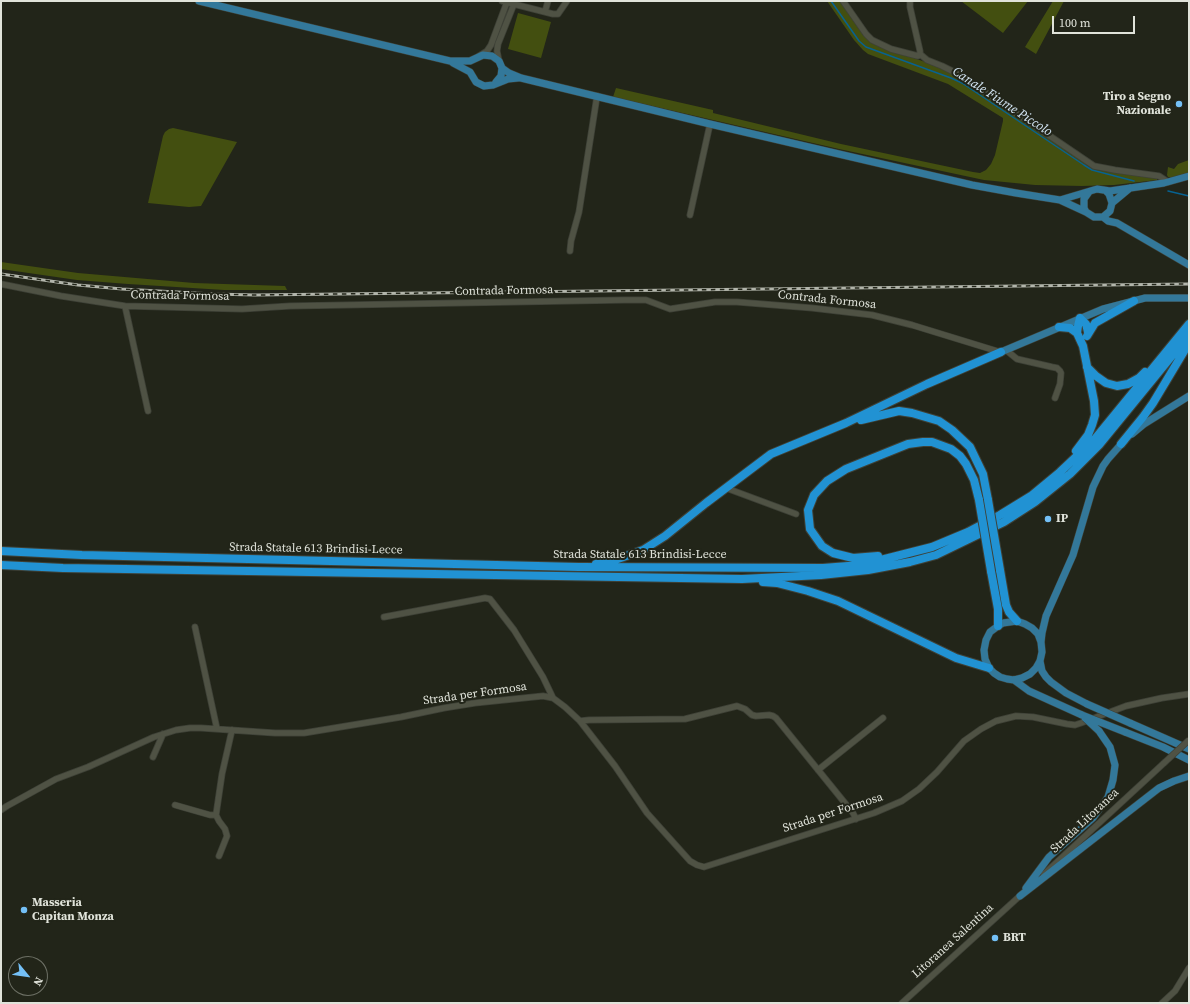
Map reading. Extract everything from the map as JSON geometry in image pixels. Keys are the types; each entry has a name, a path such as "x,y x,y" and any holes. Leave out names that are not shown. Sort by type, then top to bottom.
{"highway":[{"path":"1083,346 1088,332 1095,323 1134,301"},
{"path":"1080,318 1086,324 1088,332"},
{"path":"1060,472 1088,435 1095,414 1094,401 1083,346 1078,333 1080,318"},
{"name":"Strada Statale 613 Brindisi-Lecce","path":"1,551 82,555 579,567 823,568 861,565 932,547 968,532 1031,496 1060,472 1094,440 1189,324"},
{"path":"1059,327 1070,328 1078,333"},
{"name":"Strada Statale 613 Brindisi-Lecce","path":"1,565 71,568 742,579 821,575 868,570 910,562 936,555 1004,522 1035,502 1070,474 1099,446 1189,335"},
{"path":"1189,344 1189,356"},
{"path":"1121,444 1153,403 1189,344"},
{"path":"579,567 615,560 644,550 666,536 771,454 846,423 927,384 1003,351"},
{"path":"1087,366 1096,376 1106,383 1117,386 1128,384 1139,378 1165,353"},
{"path":"846,423 899,411 912,413 939,421 952,430 970,447 983,474 1006,606 1017,621"},
{"path":"901,554 854,558 832,553 822,546 810,529 808,510 814,495 827,481 846,469 908,444 932,442 951,449 960,456 966,464 974,480 979,500 998,609 998,626"},
{"path":"742,579 778,583 838,601 956,658 989,668"}],"main road":[{"path":"199,1 450,61 463,62 470,61 483,55 492,56 509,73 522,78 754,135 972,185 1060,200 1094,217 1103,217 1108,221 1117,223 1189,265"},
{"path":"471,74 472,66 478,58"},
{"path":"450,61 465,68 476,82 484,86 508,79 522,78"},
{"path":"496,82 501,76 500,64"},
{"path":"1060,200 1097,189 1106,191 1130,188 1168,182 1189,176"},
{"path":"1112,202 1130,188"},
{"path":"1103,217 1110,211 1112,202 1106,191"},
{"path":"1086,212 1084,208 1084,199 1089,192"},
{"path":"1003,351 1103,309 1145,298 1189,298"},
{"path":"1014,680 1030,674 1040,661 1042,652 1042,633 1046,616 1073,555 1093,487 1106,462 1121,444 1144,424 1189,396"},
{"path":"1041,642 1038,634 1032,628 1017,621 1009,622 998,626 990,632 986,640 984,650 985,659 989,668 1000,677 1014,680 1029,691 1082,715 1163,747 1189,760"},
{"path":"1040,661 1042,671 1051,682 1066,693 1087,704 1189,749"},
{"path":"1020,896 1049,857 1093,818 1108,797 1113,780 1115,765 1110,747 1099,731 1082,715"},
{"path":"1020,896 1159,788 1174,780 1189,776"}],"street":[{"path":"545,12 548,1"},
{"path":"478,58 490,45 504,2 558,14 567,1"},
{"path":"842,1 872,40 891,49 918,56 920,54"},
{"path":"910,1 920,54 927,60 960,75 1094,166 1159,176 1168,182"},
{"path":"500,64 497,51 498,44 514,4"},
{"path":"570,251 580,204 597,96"},
{"path":"690,215 710,124"},
{"name":"Contrada Formosa","path":"1,284 61,296 125,306 242,309 290,306 646,300 670,309 715,302 737,302 812,308 872,315 1003,351 1018,359 1057,368 1061,373 1060,384 1055,398"},
{"path":"125,306 148,411"},
{"path":"726,488 796,514"},
{"name":"Strada per Formosa","path":"384,617 485,598 490,599 514,630 543,677 553,698"},
{"path":"195,627 217,729"},
{"name":"Strada per Formosa","path":"1,810 56,779 88,767 116,753 176,730 190,728 304,732 401,717 475,703 543,696 553,698 565,707 580,722 615,766 647,813 690,861 704,867 874,813 902,801 937,772 964,741 996,721 1016,716 1033,717 1075,725 1126,706 1189,694"},
{"path":"580,722 590,720 685,719 738,706 752,715 773,716 853,813 856,819"},
{"path":"818,770 883,718"},
{"path":"219,856 227,836 225,829 216,815 222,774 232,730"},
{"path":"153,757 163,734"},
{"name":"Strada Litoranea","path":"1020,896 1189,740"},
{"path":"176,805 210,815 216,815"},
{"name":"Litoranea Salentina","path":"902,1003 1020,896"},
{"path":"1162,1003 1175,991 1189,968"}],"green space":[{"path":"827,1 840,1 866,37 882,47 934,65 959,77 1083,161 1157,178 1157,180 1114,185 1082,186 1035,185 984,180 839,149 613,97 616,88 713,110 713,113 841,144 973,172 980,173 986,170 991,164 995,155 1003,118 948,84 868,54 854,40"},
{"path":"961,1 1028,1 1003,33"},
{"path":"1053,1 1064,1 1036,54 1025,47"},
{"path":"518,13 551,22 541,58 508,49"},
{"path":"173,128 237,142 201,206 189,207 148,203 163,136 165,132"},
{"path":"1189,160 1189,173 1168,177 1168,167 1174,169 1178,164"},
{"path":"1,262 78,273 194,283 285,286 287,290 224,290 77,280 1,269"}],"waterway":[{"name":"Canale Fiume Piccolo","path":"831,1 859,41 866,47 962,83 1092,170 1134,181"},
{"name":"Canale Fiume Piccolo","path":"1168,191 1189,196"}],"railway":[{"path":"1,274 78,285 122,289 255,295 1189,284"}],"place":[{"name":"Tiro a Segno Nazionale","path":"1179,104"},
{"name":"IP","path":"1048,519"},
{"name":"Masseria Capitan Monza","path":"24,910"},
{"name":"BRT","path":"995,938"}]}
